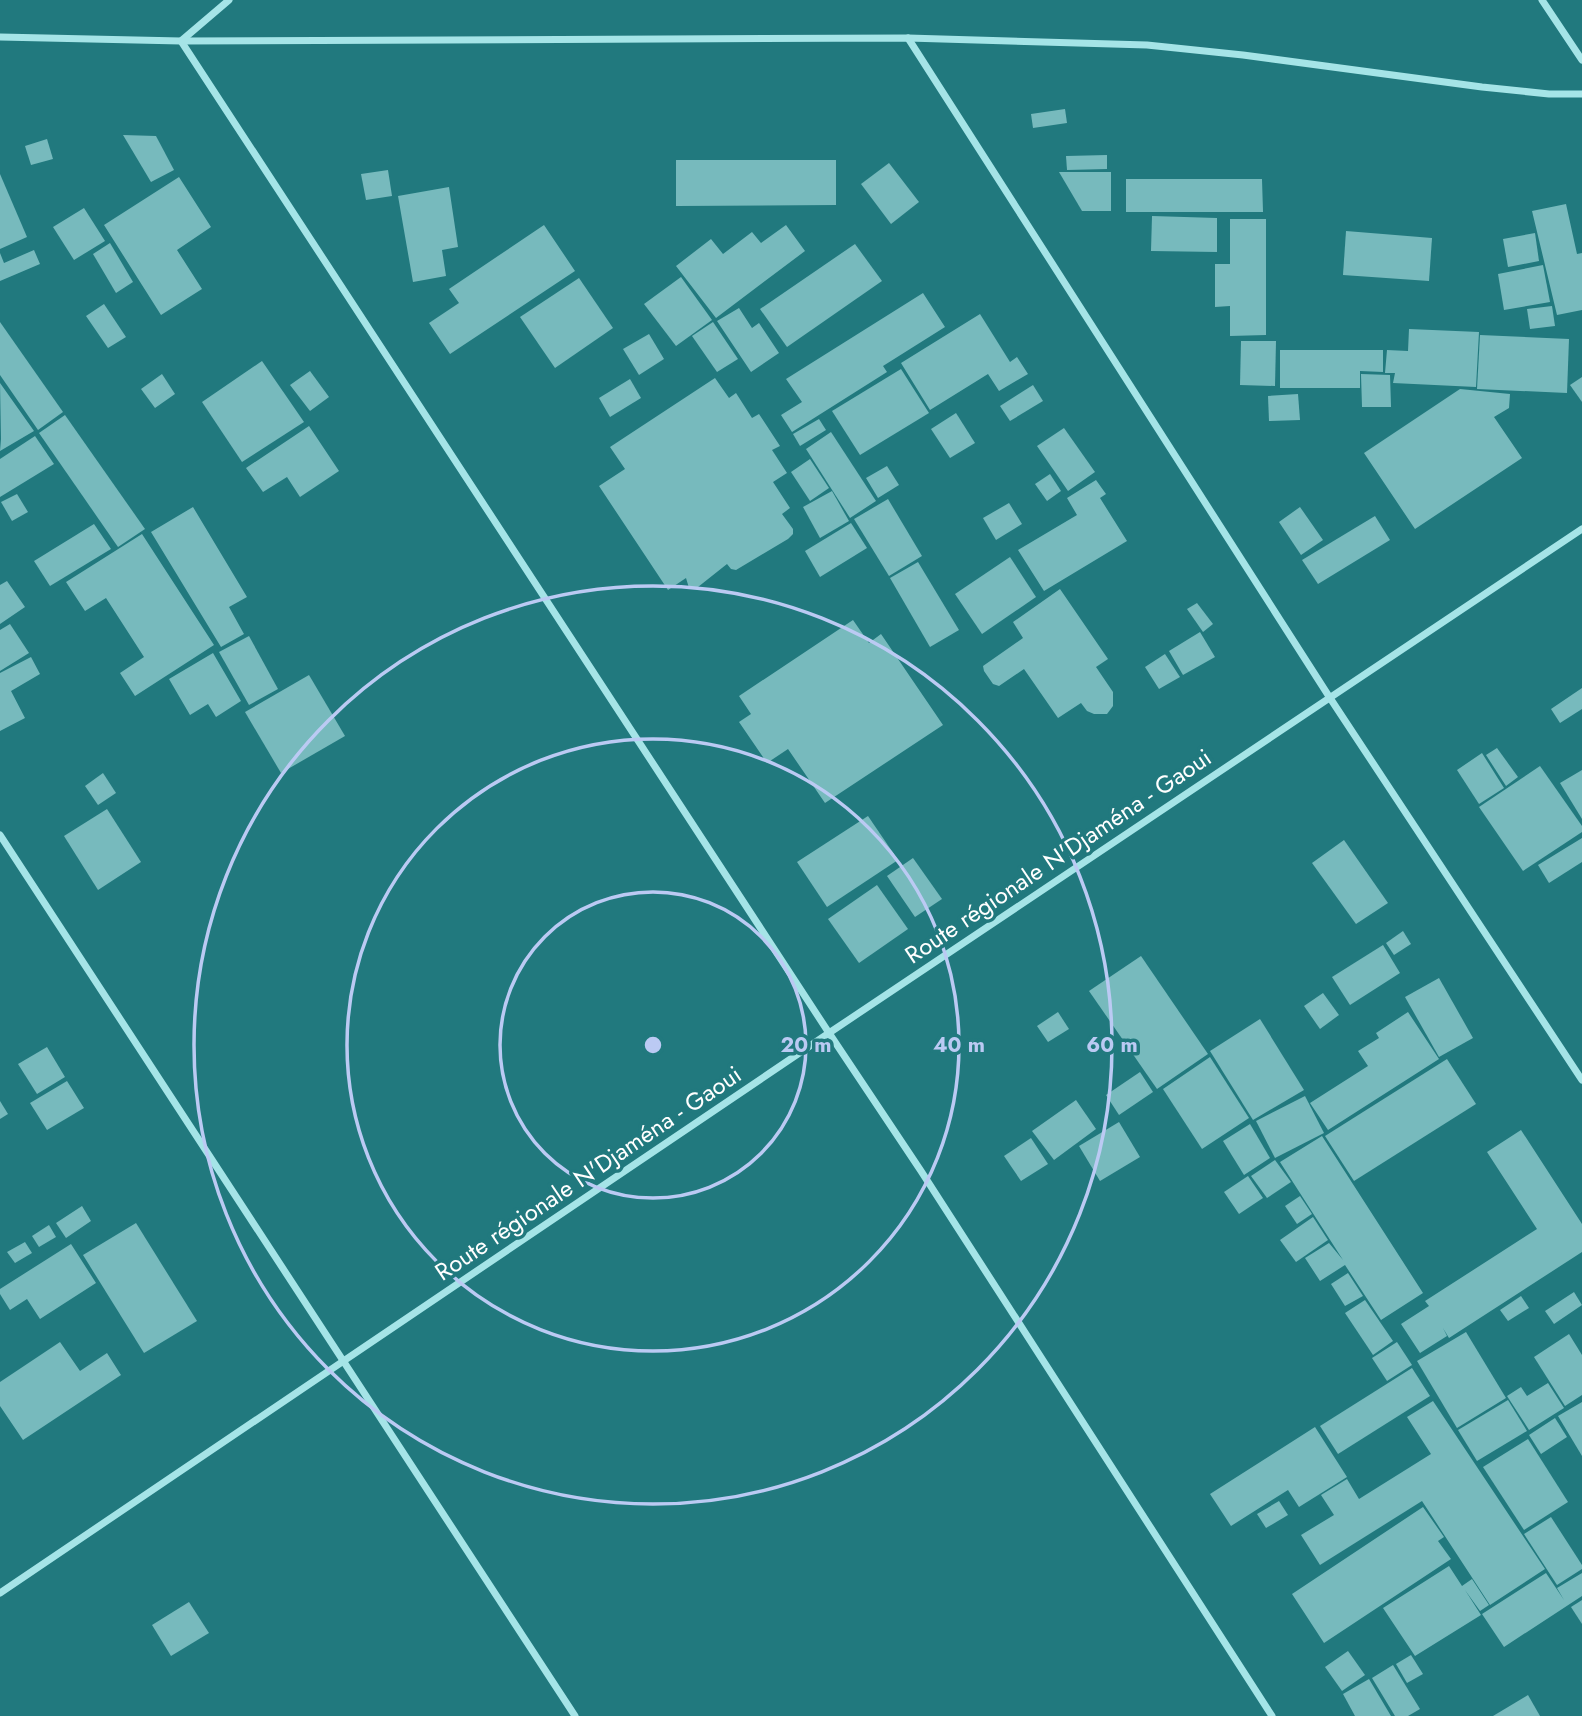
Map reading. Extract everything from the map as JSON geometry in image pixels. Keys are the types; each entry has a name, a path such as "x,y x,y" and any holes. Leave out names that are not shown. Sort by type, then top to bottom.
{"street":[{"path":"181,41 229,0"},
{"path":"1542,0 1582,60"},
{"path":"0,37 181,41 908,38 1147,45 1549,94 1582,94"},
{"path":"908,38 1330,698 1582,1080"},
{"path":"181,41 929,1183 1272,1716"},
{"name":"Route régionale N'Djaména - Gaoui","path":"0,1593 1582,529"},
{"path":"0,835 575,1716"}],"building":[{"path":"1065,109 1067,123 1033,128 1031,114"},
{"path":"123,135 156,136 174,170 151,182"},
{"path":"47,139 53,159 31,165 25,146"},
{"path":"1107,155 1107,169 1067,170 1066,156"},
{"path":"676,160 836,160 836,205 676,206"},
{"path":"889,163 919,202 891,224 861,184"},
{"path":"388,170 392,196 366,200 361,174"},
{"path":"1059,172 1111,172 1111,211 1082,211"},
{"path":"0,174 27,237 0,249"},
{"path":"179,177 211,227 177,250 202,289 161,315 104,225"},
{"path":"1126,179 1262,179 1263,212 1126,212"},
{"path":"449,187 458,247 442,250 446,276 413,282 398,196"},
{"path":"1566,204 1577,254 1582,253 1582,310 1557,315 1532,211"},
{"path":"84,208 105,241 74,260 53,227"},
{"path":"1152,216 1217,218 1217,252 1151,251"},
{"path":"1230,219 1266,219 1266,335 1230,336 1230,306 1215,307 1215,264 1230,264"},
{"path":"544,225 575,271 450,354 429,323 459,303 449,289"},
{"path":"786,225 805,251 716,318 676,266 711,239 723,254 752,232 761,243"},
{"path":"1346,231 1432,238 1429,281 1343,275"},
{"path":"1535,233 1539,261 1508,267 1503,239"},
{"path":"110,243 133,282 116,293 93,254"},
{"path":"855,244 882,281 787,347 760,309"},
{"path":"34,250 40,264 0,281 0,253 4,263"},
{"path":"1543,265 1550,302 1504,310 1498,274"},
{"path":"681,277 712,320 676,346 644,304"},
{"path":"579,278 613,328 555,368 520,317"},
{"path":"923,293 945,327 883,366 887,372 792,432 781,415 802,402 786,379"},
{"path":"104,304 126,337 108,348 86,316"},
{"path":"1552,306 1555,326 1530,329 1527,309"},
{"path":"739,308 752,328 759,323 779,353 751,372 717,321"},
{"path":"980,314 1010,362 1017,357 1028,374 999,391 988,374 930,410 901,363"},
{"path":"0,322 63,412 38,430 0,375"},
{"path":"713,322 738,359 717,372 692,336"},
{"path":"1409,329 1479,332 1476,387 1393,383 1395,373 1385,373 1387,350 1408,351"},
{"path":"649,334 664,359 639,375 623,349"},
{"path":"1480,335 1569,339 1567,393 1477,389"},
{"path":"1241,341 1276,341 1275,386 1240,385"},
{"path":"1280,350 1383,350 1383,372 1360,371 1360,388 1280,388"},
{"path":"262,361 304,422 242,462 202,402"},
{"path":"901,369 929,413 860,455 832,411"},
{"path":"310,371 329,397 310,411 290,385"},
{"path":"162,374 175,394 155,408 141,389"},
{"path":"1361,374 1390,375 1391,407 1362,407"},
{"path":"1582,377 1582,402 1570,385"},
{"path":"715,378 729,398 736,393 752,418 759,414 780,446 772,450 787,473 773,482 790,508 782,514 793,529 793,534 736,570 727,564 698,587 689,588 686,578 668,590 599,486 625,469 610,447"},
{"path":"630,379 641,398 610,417 599,398"},
{"path":"0,383 34,431 0,451 1,439"},
{"path":"1033,385 1043,401 1010,421 1000,406"},
{"path":"1460,389 1510,394 1509,408 1494,417 1522,458 1415,529 1364,453"},
{"path":"1298,394 1300,420 1269,421 1268,396"},
{"path":"956,413 975,443 950,458 931,429"},
{"path":"65,415 145,529 118,547 39,433"},
{"path":"819,419 826,430 800,446 793,434"},
{"path":"309,426 339,471 300,497 287,477 263,492 246,468"},
{"path":"1064,428 1095,472 1068,491 1037,446"},
{"path":"831,432 876,501 850,518 806,449"},
{"path":"35,436 54,464 0,497 0,459"},
{"path":"810,459 829,488 810,501 791,472"},
{"path":"887,466 899,485 878,498 866,478"},
{"path":"1050,474 1061,491 1047,501 1035,484"},
{"path":"1096,480 1106,494 1100,498 1127,541 1044,591 1018,550 1077,515 1067,498"},
{"path":"832,491 849,521 820,538 803,507"},
{"path":"17,494 28,512 12,521 1,502"},
{"path":"888,499 922,556 889,576 854,519"},
{"path":"1009,503 1022,524 996,540 983,518"},
{"path":"193,507 247,597 229,607 244,634 221,647 151,532"},
{"path":"1300,507 1323,540 1301,555 1279,522"},
{"path":"1375,516 1390,540 1318,584 1302,560"},
{"path":"851,523 867,548 820,577 805,551"},
{"path":"94,524 111,549 50,586 34,561"},
{"path":"142,534 214,645 135,696 120,673 144,657 106,598 85,611 66,582"},
{"path":"1010,557 1036,597 982,634 955,594"},
{"path":"918,562 959,630 930,647 890,578"},
{"path":"7,581 25,607 0,624 0,585"},
{"path":"1060,589 1108,659 1096,667 1113,692 1113,706 1107,714 1094,714 1087,711 1081,703 1058,718 1024,669 999,686 993,684 984,671 983,666 1023,638 1013,622"},
{"path":"1197,603 1213,624 1203,632 1187,609"},
{"path":"853,620 869,643 881,634 943,725 825,803 788,749 767,763 739,722 751,714 739,696"},
{"path":"10,624 29,653 0,671 0,630"},
{"path":"1200,632 1215,657 1183,675 1169,651"},
{"path":"249,636 278,689 249,705 219,652"},
{"path":"213,653 241,701 216,717 208,704 190,715 169,679"},
{"path":"1165,654 1180,677 1159,689 1145,667"},
{"path":"31,657 40,674 11,691 25,718 0,731 0,673"},
{"path":"309,675 345,736 281,773 245,712"},
{"path":"1582,688 1582,709 1560,723 1551,709"},
{"path":"1497,748 1518,777 1506,786 1486,755"},
{"path":"1482,753 1504,788 1479,804 1457,770"},
{"path":"1540,766 1582,826 1582,832 1523,871 1479,807"},
{"path":"1582,770 1582,819 1560,783"},
{"path":"103,773 116,793 98,805 85,786"},
{"path":"107,809 141,862 98,890 64,836"},
{"path":"868,816 898,860 827,907 797,862"},
{"path":"1582,838 1582,862 1549,883 1538,865"},
{"path":"1344,840 1388,903 1356,924 1312,863"},
{"path":"913,858 942,899 915,917 887,876"},
{"path":"877,885 908,929 859,963 828,919"},
{"path":"1403,931 1411,944 1394,955 1386,943"},
{"path":"1383,945 1400,973 1350,1005 1332,977"},
{"path":"1141,956 1208,1054 1157,1089 1089,991"},
{"path":"1439,978 1473,1038 1439,1057 1405,997"},
{"path":"1323,993 1339,1015 1320,1029 1304,1006"},
{"path":"1058,1012 1069,1029 1048,1042 1037,1026"},
{"path":"1408,1012 1439,1059 1328,1130 1310,1103 1368,1066 1358,1051 1379,1038 1376,1033"},
{"path":"1260,1019 1304,1090 1253,1120 1210,1051"},
{"path":"47,1047 65,1077 37,1094 18,1064"},
{"path":"1210,1057 1249,1118 1202,1149 1163,1089"},
{"path":"1447,1059 1476,1104 1354,1181 1325,1136"},
{"path":"1140,1072 1153,1092 1119,1115 1106,1095"},
{"path":"67,1081 84,1108 47,1130 30,1103"},
{"path":"1305,1096 1324,1133 1275,1158 1256,1121"},
{"path":"1076,1100 1096,1129 1054,1160 1032,1131"},
{"path":"0,1101 8,1114 0,1119"},
{"path":"1119,1122 1140,1157 1100,1181 1079,1146"},
{"path":"1250,1124 1270,1158 1244,1175 1223,1141"},
{"path":"1521,1130 1582,1224 1582,1252 1449,1338 1443,1328 1447,1336 1420,1353 1401,1324 1429,1306 1425,1301 1537,1229 1487,1152"},
{"path":"1322,1136 1423,1293 1381,1320 1345,1265 1320,1281 1305,1258 1329,1243 1343,1260 1280,1162"},
{"path":"1031,1138 1048,1164 1021,1181 1004,1156"},
{"path":"1275,1160 1291,1182 1267,1198 1251,1176"},
{"path":"1248,1176 1263,1198 1239,1214 1224,1192"},
{"path":"1300,1196 1312,1214 1297,1224 1285,1206"},
{"path":"82,1206 91,1221 66,1238 56,1223"},
{"path":"1313,1217 1328,1240 1296,1262 1280,1240"},
{"path":"136,1223 197,1321 144,1353 83,1255"},
{"path":"49,1225 56,1237 39,1247 32,1236"},
{"path":"25,1242 32,1253 15,1263 7,1252"},
{"path":"71,1244 96,1283 40,1319 27,1299 10,1310 0,1294 0,1289"},
{"path":"1348,1273 1363,1296 1345,1306 1331,1284"},
{"path":"1574,1292 1582,1305 1554,1324 1545,1311"},
{"path":"1521,1296 1529,1308 1508,1321 1500,1310"},
{"path":"1365,1300 1393,1341 1373,1355 1345,1313"},
{"path":"1466,1332 1506,1398 1457,1428 1417,1361"},
{"path":"1569,1334 1582,1355 1582,1395 1565,1406 1534,1357"},
{"path":"60,1342 80,1371 107,1353 121,1375 23,1440 0,1406 0,1382"},
{"path":"1397,1342 1412,1365 1387,1381 1372,1358"},
{"path":"1412,1368 1430,1396 1338,1454 1320,1426"},
{"path":"1548,1383 1564,1408 1529,1430 1507,1396 1521,1387 1527,1396"},
{"path":"1508,1400 1527,1431 1477,1461 1458,1430"},
{"path":"1433,1401 1545,1569 1490,1605 1422,1501 1320,1565 1301,1535 1334,1515 1321,1495 1347,1479 1359,1499 1431,1454 1407,1417"},
{"path":"1582,1402 1582,1456 1558,1416"},
{"path":"1555,1418 1567,1437 1541,1454 1529,1435"},
{"path":"1315,1427 1347,1477 1299,1507 1288,1490 1231,1526 1210,1494"},
{"path":"1528,1439 1568,1502 1524,1530 1483,1467"},
{"path":"1279,1501 1288,1515 1266,1528 1257,1514"},
{"path":"1423,1507 1444,1537 1438,1541 1451,1559 1324,1643 1292,1594"},
{"path":"1551,1517 1582,1565 1582,1569 1557,1585 1524,1534"},
{"path":"1449,1566 1462,1586 1472,1579 1489,1605 1480,1611 1465,1590 1481,1615 1415,1656 1383,1608"},
{"path":"1546,1573 1564,1600 1557,1588 1582,1573 1582,1596 1504,1647 1482,1614"},
{"path":"1582,1600 1582,1624 1571,1607"},
{"path":"189,1602 209,1633 171,1656 152,1625"},
{"path":"1348,1651 1365,1675 1342,1691 1325,1667"},
{"path":"1411,1655 1423,1674 1407,1683 1396,1664"},
{"path":"1393,1665 1420,1709 1408,1716 1395,1716 1372,1678"},
{"path":"1369,1679 1391,1716 1355,1716 1343,1694"},
{"path":"1528,1695 1540,1716 1493,1716"}]}
